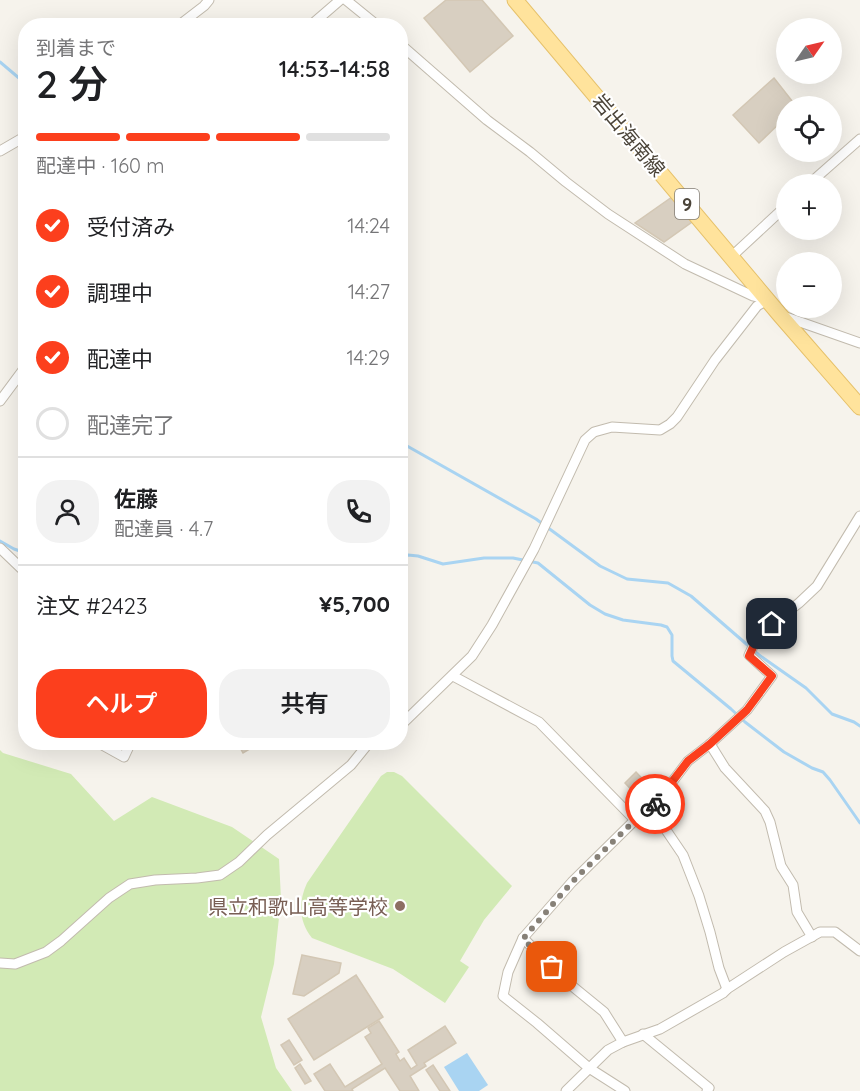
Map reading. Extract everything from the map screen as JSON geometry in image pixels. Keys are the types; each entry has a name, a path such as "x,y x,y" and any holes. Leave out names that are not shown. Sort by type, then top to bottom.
{"main road":[{"name":"岩出海南線","path":"514,0 776,310"},
{"name":"岩出海南線","path":"783,318 860,407"}],"street":[{"path":"188,18 209,0"},
{"path":"319,18 340,0"},
{"path":"346,0 368,18"},
{"path":"408,51 488,120 609,214 685,264 753,296 767,300"},
{"path":"820,174 860,139"},
{"path":"0,151 18,141"},
{"path":"731,257 776,215"},
{"path":"408,718 472,656 492,625 534,549 585,440 594,432 612,427 660,430 670,424 757,306 767,300"},
{"path":"789,318 860,343"},
{"path":"0,401 18,377"},
{"path":"625,1091 589,1068 503,996 508,972 523,939 572,882 635,820 651,810 688,761 747,710 772,676 749,656 759,634 817,586 860,516"},
{"path":"0,548 18,565"},
{"path":"453,676 539,722 635,820"},
{"path":"710,744 726,768 765,811 781,866 793,885 797,912 812,937"},
{"path":"111,750 124,757 127,750"},
{"path":"0,963 15,964 46,952 62,941 109,898 130,884 220,875 239,862 267,835 351,765 365,750"},
{"path":"651,810 683,855 699,896 719,968 727,988"},
{"path":"568,1090 608,1050 623,1042 660,1029 691,1012 784,952 820,932 836,932 860,951"},
{"path":"523,939 566,981 604,1012 623,1042"},
{"path":"643,1034 709,1088 707,1091"}],"green space":[{"path":"0,750 3,753 71,774 114,821 152,797 232,827 279,859 281,899 274,964 261,1017 276,1068 292,1091 0,1091"},
{"path":"387,772 394,772 402,776 512,886 484,920 460,961 469,967 445,1003 393,969 312,938 302,919 302,897 307,883 381,776"}],"water":[{"path":"467,1053 488,1085 479,1091 459,1091 444,1067"}],"building":[{"path":"446,0 482,0 513,36 470,72 424,18"},
{"path":"774,78 776,84 779,84 788,96 776,96 776,127 759,143 733,115"},
{"path":"672,197 692,222 664,242 635,223"},
{"path":"636,772 652,789 641,800 625,783"},
{"path":"302,955 341,963 339,973 304,996 293,994"},
{"path":"356,975 383,1017 314,1060 288,1019"},
{"path":"379,1021 399,1052 396,1054 400,1061 404,1058 411,1069 417,1065 408,1050 445,1026 456,1043 424,1063 426,1066 410,1076 419,1091 400,1091 385,1068 352,1089 353,1091 325,1091 314,1074 330,1064 345,1087 382,1064 365,1037 371,1033 368,1028"},
{"path":"289,1040 302,1060 294,1065 281,1045"},
{"path":"300,1064 311,1081 305,1084 295,1068"},
{"path":"433,1065 450,1091 440,1091 426,1070"}],"waterway":[{"path":"0,62 18,77"},
{"path":"408,447 536,519 600,566 627,579 668,583 691,596 759,655 806,688 832,714 860,726"},
{"path":"0,541 18,550"},
{"path":"408,555 443,564 484,558 513,558 538,563 590,605 605,614 623,620 667,627 672,635 673,661 784,752 823,772 860,823"}],"way so far":[{"path":"552,967 523,939 572,882 635,820 651,810 655,804"}],"place":[{"name":"県立和歌山高等学校","path":"400,906"}],"route":[{"path":"655,804 688,761 747,710 772,676 749,656 759,634 772,624"}]}
